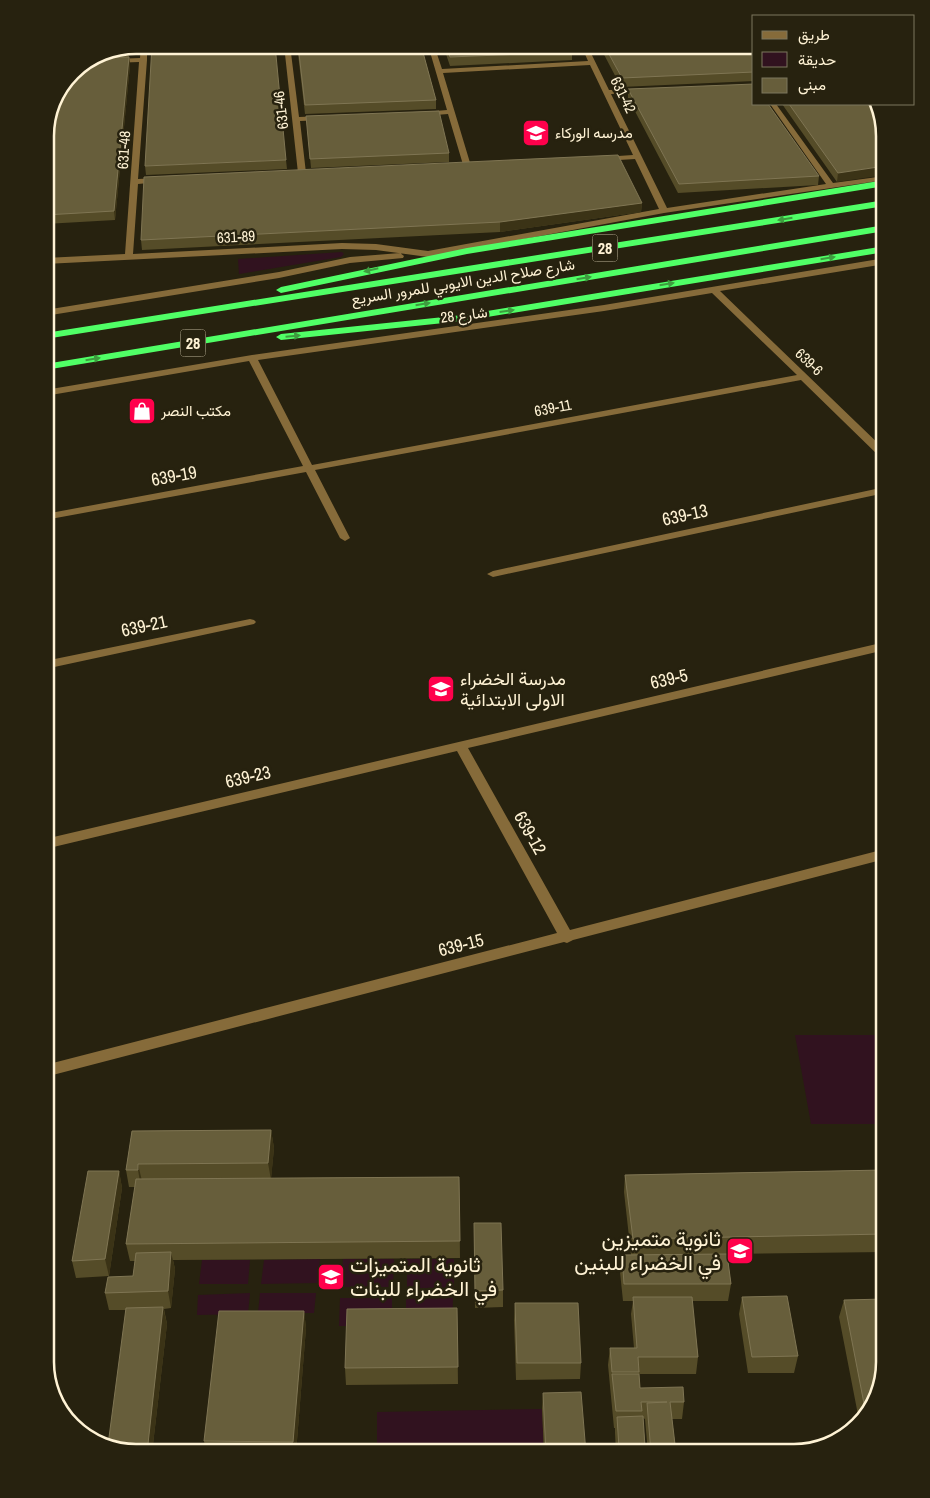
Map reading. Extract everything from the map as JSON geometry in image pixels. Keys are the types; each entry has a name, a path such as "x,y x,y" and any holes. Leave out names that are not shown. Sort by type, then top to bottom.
{"highway":[{"path":"146,320 467,250 876,185"},
{"name":"شارع صلاح الدين الايوبي للمرور السريع","path":"54,335 876,204"},
{"name":"شارع صلاح الدين الايوبي للمرور السريع","path":"54,366 876,229"},
{"path":"158,349 463,318 876,250"}],"street":[{"name":"631-48","path":"129,256 136,182 144,54"},
{"name":"631-46","path":"288,54 302,172"},
{"path":"433,54 466,166"},
{"name":"631-42","path":"588,54 664,210"},
{"path":"103,61 144,60"},
{"path":"438,71 592,63"},
{"path":"606,92 655,90"},
{"path":"774,105 832,187"},
{"path":"412,114 451,112"},
{"path":"296,119 334,118"},
{"path":"591,160 638,157"},
{"path":"457,166 476,166"},
{"path":"292,173 312,172"},
{"path":"136,182 165,180"},
{"path":"428,254 664,210 876,180"},
{"name":"631-89","path":"54,260 342,246 376,247 428,254"},
{"path":"54,312 294,272 346,260 467,250"},
{"name":"شارع 28","path":"54,392 252,358 556,316 876,262"},
{"name":"639-6","path":"713,289 876,447"},
{"path":"252,358 345,538"},
{"name":"639-11","path":"308,469 803,377"},
{"name":"639-19","path":"54,515 308,469"},
{"name":"639-13","path":"493,574 876,492"},
{"name":"639-21","path":"54,662 250,622"},
{"name":"639-5","path":"460,746 876,648"},
{"name":"639-23","path":"54,842 460,746"},
{"name":"639-12","path":"460,746 566,938"},
{"name":"639-15","path":"54,1069 566,938 876,856"}],"green space":[{"path":"342,252 344,254 341,257 239,274 238,259"},
{"path":"795,1035 876,1035 876,1124 811,1124"},
{"path":"320,1259 318,1283 261,1284 264,1260"},
{"path":"343,1259 394,1259 393,1287 341,1287"},
{"path":"407,1259 454,1259 454,1288 407,1288"},
{"path":"202,1260 250,1260 248,1284 199,1284"},
{"path":"250,1293 248,1314 197,1315 198,1295"},
{"path":"260,1293 316,1293 314,1313 258,1313"},
{"path":"340,1298 392,1298 392,1326 339,1326"},
{"path":"453,1298 452,1325 406,1326 406,1299"},
{"path":"542,1409 544,1444 377,1444 377,1412"}],"building":[{"path":"151,54 276,54 286,160 145,166"},
{"path":"299,54 423,54 436,100 305,105"},
{"path":"449,54 523,54 450,57"},
{"path":"609,54 752,54 752,72 622,78"},
{"path":"112,57 129,57 114,211 54,214 54,131 62,100 82,74 95,65"},
{"path":"752,84 752,105 769,105 819,176 679,184 628,89"},
{"path":"790,105 870,105 875,120 876,167 838,173"},
{"path":"439,111 449,153 310,159 306,116"},
{"path":"618,155 642,203 500,222 141,240 144,177"},
{"path":"271,1130 268,1163 138,1164 138,1170 126,1170 132,1131"},
{"path":"876,1170 876,1234 633,1239 625,1175"},
{"path":"88,1171 119,1171 105,1259 72,1261"},
{"path":"459,1177 460,1241 126,1244 136,1179"},
{"path":"474,1223 501,1223 503,1290 475,1291"},
{"path":"171,1252 168,1291 105,1293 108,1277 133,1276 136,1253"},
{"path":"727,1254 731,1284 624,1284 622,1255"},
{"path":"787,1296 798,1356 752,1357 742,1297"},
{"path":"633,1297 692,1297 698,1357 638,1357 639,1372 612,1372 610,1348 637,1348"},
{"path":"876,1299 876,1373 864,1404 844,1300"},
{"path":"515,1303 578,1303 581,1363 517,1363"},
{"path":"163,1307 148,1444 120,1443 109,1439 126,1308"},
{"path":"457,1308 458,1367 345,1368 347,1309"},
{"path":"219,1311 304,1311 293,1442 204,1441"},
{"path":"612,1374 639,1374 640,1388 683,1387 684,1402 670,1402 675,1444 650,1444 647,1403 667,1402 641,1402 642,1411 616,1411"},
{"path":"581,1392 585,1444 546,1444 543,1393"},
{"path":"643,1416 645,1444 619,1444 617,1417"}],"place":[{"name":"مدرسه الوركاء","path":"536,133"},
{"name":"مكتب النصر","path":"142,411"},
{"name":"مدرسة الخضراء الاولى الابتدائية","path":"441,689"},
{"name":"ثانوية متميزين في الخضراء للبنين","path":"740,1251"},
{"name":"ثانوية المتميزات في الخضراء للبنات","path":"331,1277"}]}
